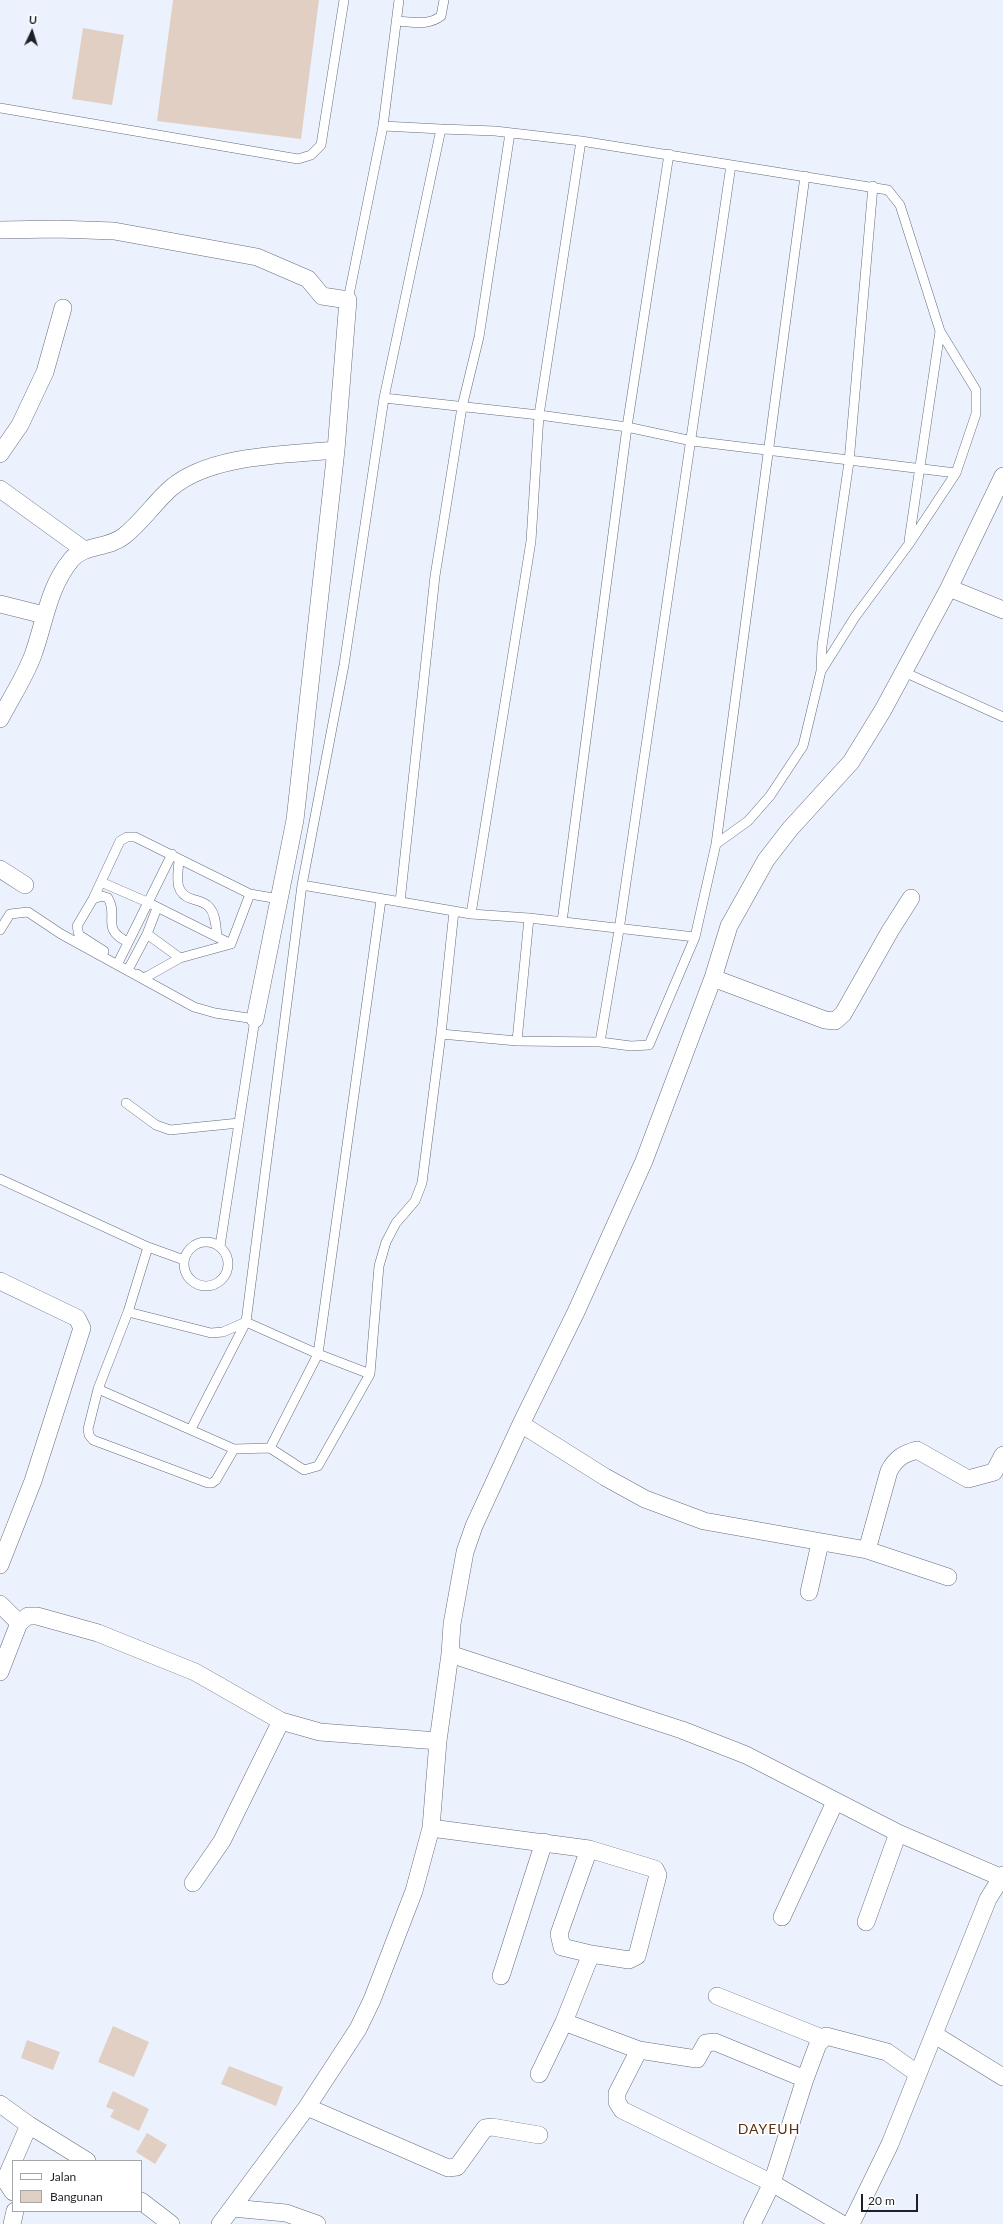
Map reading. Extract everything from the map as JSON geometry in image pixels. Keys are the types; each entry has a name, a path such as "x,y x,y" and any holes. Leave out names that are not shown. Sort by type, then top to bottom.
{"street":[{"path":"0,230 57,229 114,231 257,257 308,279 322,296 348,300 336,450 294,820 255,1019"},
{"path":"0,454 20,425 45,372 63,308"},
{"path":"0,719 32,655 52,591 71,559 83,549 103,546 123,537 171,488 190,475 224,464 272,456 336,450"},
{"path":"220,2224 307,2107 358,2029 372,2000 414,1891 431,1828 438,1741 450,1654 453,1617 465,1552 474,1526 521,1424 576,1312 644,1161 713,978 729,926 766,860 790,829 851,762 904,672 949,588 1003,476"},
{"path":"0,489 83,549"},
{"path":"949,588 1003,610"},
{"path":"0,604 44,615"},
{"path":"0,869 25,885"},
{"path":"713,978 825,1020 835,1021 843,1014 890,931 912,898"},
{"path":"0,1281 77,1318 82,1328 33,1481 0,1565"},
{"path":"521,1424 605,1477 645,1499 704,1521 867,1550 948,1577"},
{"path":"867,1550 889,1471 894,1461 901,1455 917,1450 968,1479 994,1472 1003,1455"},
{"path":"809,1592 820,1542"},
{"path":"0,1604 19,1623"},
{"path":"0,1672 19,1623 28,1616 37,1616 98,1633 195,1672 281,1721 320,1732 438,1741"},
{"path":"450,1654 682,1730 746,1755 898,1833 1002,1876 988,1899 890,2144 851,2224"},
{"path":"193,1883 222,1841 281,1721"},
{"path":"782,1917 835,1802"},
{"path":"431,1828 589,1849 654,1869 658,1874 637,1956 629,1960 591,1954 562,1947 559,1941 559,1934 589,1849"},
{"path":"866,1922 898,1833"},
{"path":"500,1976 544,1842"},
{"path":"540,2074 564,2022 591,1954"},
{"path":"717,1996 822,2038 832,2036 887,2052 918,2074"},
{"path":"564,2022 639,2050 696,2059 706,2043 710,2041 805,2080"},
{"path":"934,2035 1003,2077"},
{"path":"752,2224 772,2183 805,2080 822,2038"},
{"path":"639,2050 617,2093 617,2102 622,2110 772,2183 842,2224"},
{"path":"0,2104 29,2125 85,2160"},
{"path":"307,2107 448,2168 457,2167 486,2128 492,2126 539,2135"},
{"path":"14,2160 29,2125"},
{"path":"12,2164 5,2180 12,2190"},
{"path":"142,2202 171,2224"},
{"path":"232,2208 286,2213 317,2224"},
{"path":"12,2224 15,2212"}],"lane":[{"path":"0,108 298,159 311,155 321,145 344,0"},
{"path":"348,300 383,126 400,0"},
{"path":"397,21 427,23 434,21 441,16 444,0"},
{"path":"383,126 510,133 581,141 873,186 888,190 900,205 940,331 976,390 976,414 956,473 909,544 855,617 821,672"},
{"path":"191,1429 246,1322 302,886 344,665 384,398 441,129"},
{"path":"400,902 435,576 462,407 479,337 510,133"},
{"path":"471,914 531,541 540,415 581,141"},
{"path":"562,922 627,427 669,154"},
{"path":"600,1042 619,930 692,441 731,165"},
{"path":"441,1034 517,1041 600,1042 638,1046 649,1045 695,937 716,844 770,450 805,176"},
{"path":"716,844 748,821 770,796 803,746 821,672 822,646 848,462 873,186"},
{"path":"909,544 940,331"},
{"path":"384,398 540,415 627,427 692,441 770,450 848,462 956,473"},
{"path":"904,672 1003,717"},
{"path":"231,944 180,958 143,978 79,935 77,926 93,899 120,841 126,837 136,837 250,894 279,899"},
{"path":"118,961 147,902 176,857"},
{"path":"176,857 177,884 179,890 185,897 201,902 210,907 215,918 217,937"},
{"path":"101,882 147,902 231,944"},
{"path":"302,886 471,914 529,918 619,930 695,937"},
{"path":"231,944 250,894"},
{"path":"93,899 102,896 108,898 111,903 111,924 114,933 128,942"},
{"path":"270,1448 318,1354 381,900"},
{"path":"129,968 147,934 157,908"},
{"path":"98,1388 234,1449 270,1448 304,1470 318,1466 370,1374 379,1266 386,1242 392,1229 415,1201 422,1182 441,1034 454,911"},
{"path":"0,930 10,914 28,912 61,934 184,1003 202,1010 255,1019 220,1246"},
{"path":"517,1041 529,918"},
{"path":"147,934 180,958"},
{"path":"126,1103 156,1125 170,1130 239,1123"},
{"path":"0,1179 148,1247 184,1260"},
{"path":"205,1242 220,1246 224,1251 229,1264 224,1277 214,1285 200,1286 194,1283 185,1273 184,1260 186,1252 198,1243 205,1242"},
{"path":"148,1247 128,1312 98,1388 88,1429 88,1436 93,1440 208,1483 216,1480 234,1449"},
{"path":"128,1312 211,1333 223,1332 246,1322 318,1354 370,1374"}],"building":[{"path":"173,0 319,0 301,139 157,121"},
{"path":"83,28 124,35 112,105 72,99"},
{"path":"113,2026 149,2042 134,2077 98,2062"},
{"path":"27,2040 60,2052 53,2070 21,2058"},
{"path":"229,2066 283,2087 276,2106 221,2084"},
{"path":"113,2091 149,2109 139,2131 110,2117 114,2110 106,2107"},
{"path":"147,2133 167,2145 155,2164 136,2152"}],"district":[{"name":"DAYEUH","path":"769,2129"}]}
